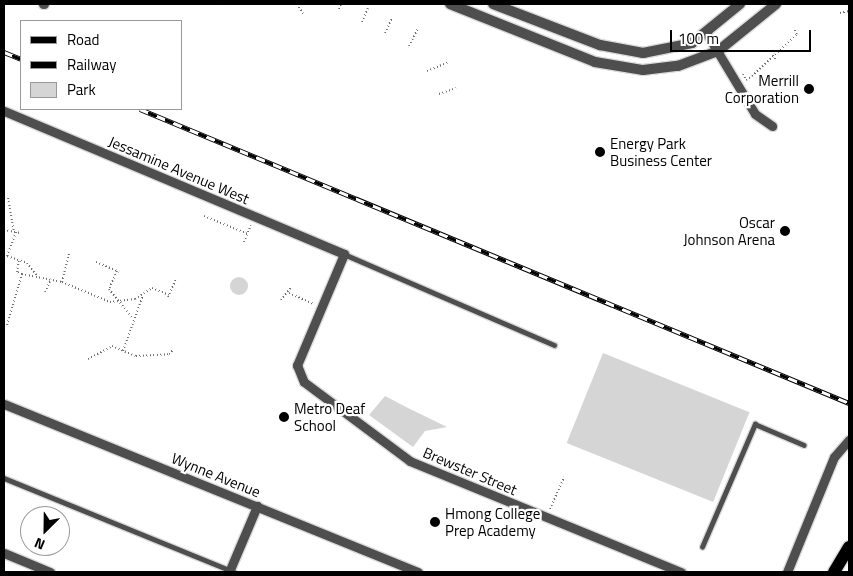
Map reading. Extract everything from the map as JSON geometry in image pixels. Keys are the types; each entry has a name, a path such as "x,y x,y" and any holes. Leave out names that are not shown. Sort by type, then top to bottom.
{"main road":[{"path":"834,572 849,548"},
{"path":"840,572 849,548"}],"street":[{"path":"450,4 619,68 664,69 718,51 776,4"},
{"path":"493,4 600,45 631,52 667,51 706,34 740,4"},
{"path":"706,34 755,114 772,126"},
{"name":"Jessamine Avenue West","path":"4,111 344,254"},
{"path":"322,307 344,254"},
{"name":"Brewster Street","path":"322,307 298,372 312,388 410,461 681,572"},
{"name":"Wynne Avenue","path":"4,404 418,572"},
{"path":"787,572 834,457 849,440"},
{"path":"231,572 257,506"},
{"path":"4,553 50,572"}],"lane":[{"path":"344,254 554,345"},
{"path":"702,547 755,424 804,445"},
{"path":"4,478 231,572"}],"path":[{"path":"297,4 304,15"},
{"path":"339,9 341,4"},
{"path":"362,22 368,8"},
{"path":"840,13 849,11"},
{"path":"385,33 392,18"},
{"path":"409,46 418,28"},
{"path":"742,74 746,80 798,34 794,28"},
{"path":"773,55 776,60"},
{"path":"428,71 447,63"},
{"path":"440,94 456,88"},
{"path":"8,198 15,231 5,255 32,267 37,276"},
{"path":"204,216 248,234"},
{"path":"244,242 255,218"},
{"path":"4,230 21,233"},
{"path":"62,282 69,253"},
{"path":"19,260 16,272 62,282 110,302 143,294 152,288 169,296 176,279"},
{"path":"96,262 118,271 109,289 133,319"},
{"path":"7,325 22,274"},
{"path":"46,292 51,279"},
{"path":"281,300 289,293 291,288"},
{"path":"289,293 322,307"},
{"path":"124,351 133,319 143,294"},
{"path":"88,359 112,346 133,355 169,354 173,350"},
{"path":"552,505 564,477"}],"green space":[{"path":"235,277 243,277 248,282 246,293 235,295 230,290 230,282"},
{"path":"603,353 749,412 713,502 567,443"},
{"path":"385,396 447,427 425,431 413,447 369,415"}],"railway":[{"path":"4,52 20,59"},
{"path":"142,110 849,403"}],"place":[{"name":"Merrill Corporation","path":"809,89"},
{"name":"Energy Park Business Center","path":"600,152"},
{"name":"Oscar Johnson Arena","path":"785,231"},
{"name":"Metro Deaf School","path":"284,417"},
{"name":"Hmong College Prep Academy","path":"435,522"}]}
